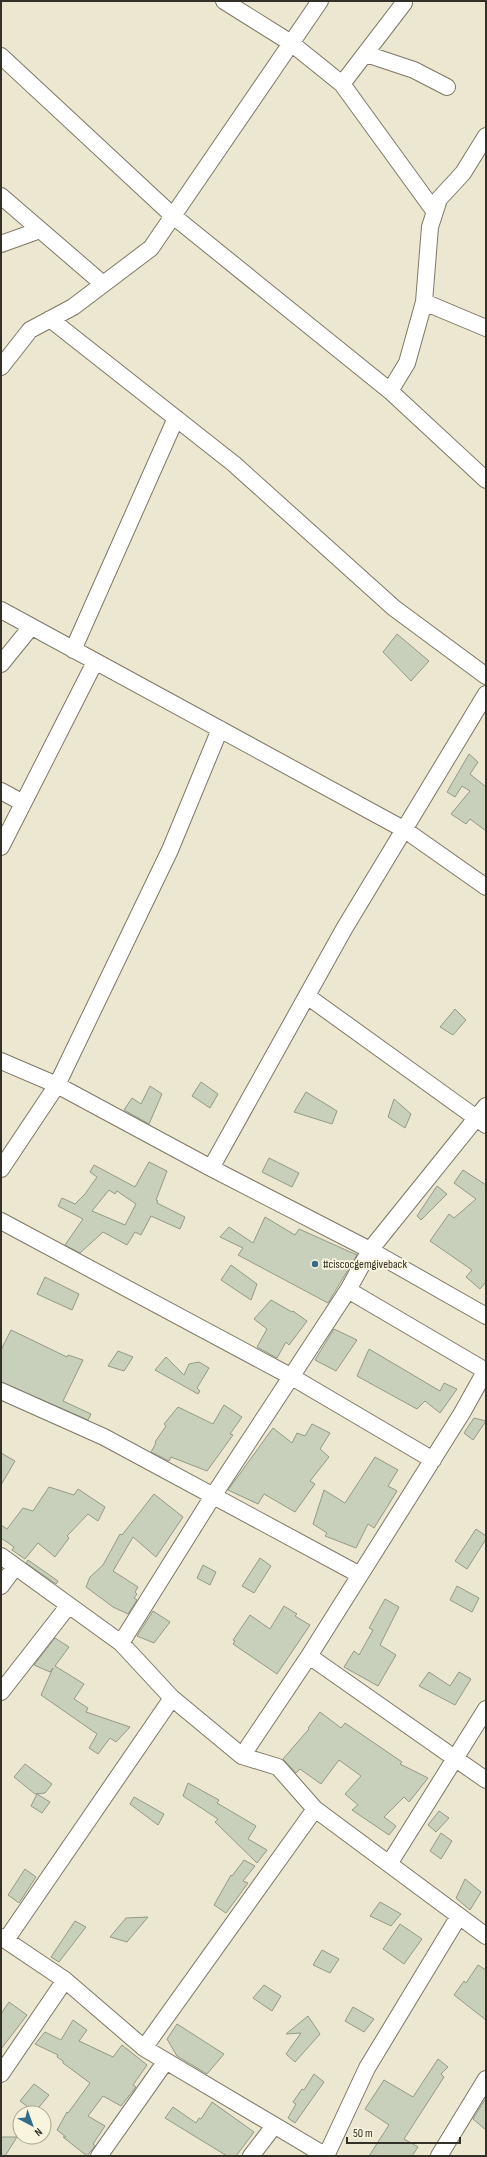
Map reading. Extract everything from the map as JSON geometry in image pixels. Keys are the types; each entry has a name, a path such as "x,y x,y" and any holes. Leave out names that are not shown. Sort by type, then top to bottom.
{"street":[{"path":"224,1 291,43 342,84 435,212"},
{"path":"1,367 30,330 73,307 150,248 320,1"},
{"path":"342,84 404,3"},
{"path":"366,54 414,70 447,87"},
{"path":"1,56 172,215 390,391 486,480"},
{"path":"390,391 407,363 424,302 430,228 439,199 463,173 486,136"},
{"path":"1,196 103,284"},
{"path":"1,244 40,230"},
{"path":"424,302 486,328"},
{"path":"50,319 234,464 394,608 486,676"},
{"path":"73,650 176,418"},
{"path":"1,610 404,830 486,886"},
{"path":"1,664 31,627"},
{"path":"1,847 95,662"},
{"path":"211,1168 307,996 486,694"},
{"path":"1,1170 57,1085 170,850 220,729"},
{"path":"1,791 23,804"},
{"path":"121,1643 213,1496 348,1290 370,1250 483,1117 307,996"},
{"path":"1,1061 57,1085 211,1168 370,1250 486,1316"},
{"path":"1,1221 292,1377 433,1460"},
{"path":"242,1756 309,1656 433,1460 486,1371 348,1290"},
{"path":"1,1391 104,1437 360,1575"},
{"path":"1,1556 121,1643 172,1698 242,1756 278,1767 315,1809 486,1936"},
{"path":"1,1586 15,1567"},
{"path":"1,1692 69,1605"},
{"path":"309,1656 486,1780"},
{"path":"172,1698 4,1939 65,1980 144,2048 326,2156 367,2068 459,1916"},
{"path":"389,1864 486,1709"},
{"path":"144,2048 315,1809"},
{"path":"1,2074 65,1980"},
{"path":"99,2156 166,2061"},
{"path":"439,2156 486,2079"},
{"path":"251,2156 274,2126"}],"building":[{"path":"397,634 429,661 411,681 383,652"},
{"path":"469,754 478,762 470,774 486,787 486,831 470,819 466,824 451,814 470,791 462,786 455,797 447,792"},
{"path":"455,1009 466,1020 453,1035 440,1027"},
{"path":"201,1082 218,1094 210,1108 192,1096"},
{"path":"150,1086 162,1094 149,1124 124,1110 132,1098 141,1104"},
{"path":"306,1092 337,1111 332,1124 294,1112"},
{"path":"394,1099 411,1114 405,1128 388,1117"},
{"path":"269,1158 299,1173 292,1187 262,1172"},
{"path":"149,1162 167,1171 156,1200 158,1201 157,1203 185,1217 180,1229 151,1216 141,1235 135,1232 127,1245 103,1232 80,1253 65,1245 83,1219 58,1206 62,1198 75,1204 85,1194 97,1177 90,1172 94,1165 135,1187","holes":["109,1190 115,1194 117,1191 136,1204 125,1225 92,1211"]},
{"path":"463,1170 486,1185 486,1282 480,1289 466,1277 472,1270 430,1241 449,1214 454,1218 476,1199 454,1183"},
{"path":"437,1186 447,1194 421,1220 417,1216"},
{"name":"#ciscocgemgiveback","path":"265,1217 295,1235 299,1229 357,1255 328,1303 238,1255 243,1248 220,1237 229,1227 253,1243"},
{"path":"231,1265 257,1284 251,1300 221,1280"},
{"path":"45,1277 79,1294 72,1310 37,1294"},
{"path":"271,1300 292,1312 293,1311 307,1321 289,1345 286,1342 277,1358 257,1347 267,1329 254,1319"},
{"path":"334,1329 357,1340 336,1371 315,1360"},
{"path":"11,1330 67,1357 68,1355 83,1360 63,1401 91,1414 88,1420 1,1382 1,1350"},
{"path":"369,1349 440,1391 444,1383 457,1389 440,1413 425,1401 417,1409 357,1376"},
{"path":"118,1351 133,1357 124,1371 108,1366"},
{"path":"166,1357 184,1375 189,1364 199,1362 209,1368 197,1388 200,1391 198,1394 155,1370"},
{"path":"224,1405 242,1417 230,1434 233,1435 207,1471 171,1457 169,1461 151,1452 156,1443 155,1442 166,1426 164,1424 178,1407 213,1424"},
{"path":"474,1418 486,1421 473,1440 464,1433"},
{"path":"312,1424 330,1433 320,1449 329,1457 310,1481 315,1484 295,1512 264,1494 258,1504 228,1490 273,1428 292,1443 297,1433 305,1436"},
{"path":"1,1453 15,1461 1,1485"},
{"path":"375,1457 398,1470 388,1486 397,1491 374,1528 368,1524 356,1548 325,1536 327,1533 313,1524 324,1490 345,1503"},
{"path":"49,1487 74,1495 78,1489 105,1507 98,1521 88,1514 67,1536 69,1538 55,1557 38,1543 25,1559 12,1550 14,1547 1,1538 1,1525 7,1529 23,1508 33,1511"},
{"path":"154,1494 183,1517 156,1557 133,1537 113,1571 138,1587 135,1592 137,1594 134,1598 137,1600 128,1614 113,1607 86,1587 90,1577 103,1565 120,1534 122,1535"},
{"path":"476,1529 486,1536 486,1539 467,1569 455,1561"},
{"path":"260,1558 271,1566 254,1593 242,1586"},
{"path":"28,1560 58,1581 56,1584 26,1563"},
{"path":"203,1565 216,1572 210,1585 197,1578"},
{"path":"457,1586 479,1598 472,1612 450,1600"},
{"path":"385,1599 399,1607 380,1645 396,1655 378,1686 344,1667 354,1651 359,1655 373,1630 369,1628"},
{"path":"284,1606 297,1614 295,1616 310,1625 277,1674 233,1644 235,1641 233,1640 250,1615 270,1629"},
{"path":"153,1611 170,1622 154,1643 137,1636"},
{"path":"55,1638 69,1647 55,1666 84,1684 74,1699 88,1708 86,1712 130,1727 116,1742 110,1738 98,1754 89,1748 97,1734 41,1695 53,1668 50,1672 34,1665"},
{"path":"429,1672 450,1686 459,1672 471,1679 455,1705 419,1686"},
{"path":"320,1712 341,1728 345,1723 402,1762 400,1764 428,1778 409,1802 404,1797 384,1817 396,1826 389,1835 352,1810 358,1805 345,1794 361,1776 339,1760 321,1784 300,1769 296,1773 283,1759 309,1729 308,1728"},
{"path":"25,1764 52,1784 45,1793 35,1794 14,1777"},
{"path":"188,1783 219,1800 217,1803 256,1826 248,1839 267,1850 257,1863 215,1822 218,1819 183,1796"},
{"path":"37,1794 50,1802 42,1813 31,1806"},
{"path":"134,1797 164,1814 158,1825 130,1804"},
{"path":"439,1811 449,1818 436,1832 428,1825"},
{"path":"441,1833 452,1841 441,1859 430,1851"},
{"path":"244,1860 255,1866 243,1881 248,1883 226,1913 214,1905 231,1875 232,1876"},
{"path":"25,1869 36,1877 19,1903 8,1895"},
{"path":"465,1879 481,1892 470,1910 456,1898"},
{"path":"380,1902 401,1914 391,1926 370,1916"},
{"path":"148,1917 127,1942 110,1937 126,1918"},
{"path":"75,1921 86,1927 59,1962 51,1957"},
{"path":"400,1924 422,1939 404,1964 383,1949"},
{"path":"322,1950 339,1959 330,1973 313,1965"},
{"path":"478,1965 486,1970 486,2020 454,1995 464,1981 466,1983"},
{"path":"264,1985 281,1996 272,2011 253,1998"},
{"path":"9,2002 27,2015 1,2049 1,2014"},
{"path":"353,2007 374,2019 364,2032 345,2021"},
{"path":"308,2016 320,2034 295,2062 286,2054 301,2033 286,2034"},
{"path":"73,2020 87,2030 79,2041 113,2057 122,2045 147,2065 133,2085 136,2087 121,2106 103,2096 88,2116 105,2126 93,2144 95,2146 87,2156 63,2137 66,2137 57,2130 67,2112 68,2113 90,2083 63,2063 63,2061 57,2057 58,2055 35,2044 45,2032 61,2040"},
{"path":"177,2024 224,2054 207,2074 177,2056 167,2039"},
{"path":"438,2059 448,2067 441,2074 444,2077 404,2139 418,2147 412,2156 369,2156 389,2125 365,2109 384,2080 413,2097"},
{"path":"314,2074 324,2082 295,2123 288,2118 296,2104 293,2102 302,2089 304,2090"},
{"path":"34,2084 49,2095 41,2105 25,2105 20,2101"},
{"path":"486,2098 486,2130 473,2119"},
{"path":"212,2102 254,2132 236,2156 227,2156 165,2118 173,2107 196,2123 199,2118 201,2119"},
{"path":"1,2137 12,2137 12,2145 5,2156 1,2156"}],"place":[{"name":"#ciscocgemgiveback","path":"315,1264"}]}
